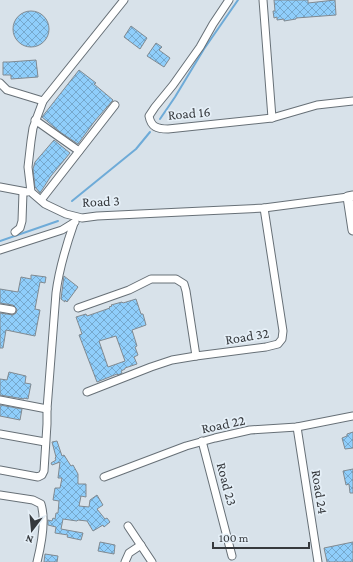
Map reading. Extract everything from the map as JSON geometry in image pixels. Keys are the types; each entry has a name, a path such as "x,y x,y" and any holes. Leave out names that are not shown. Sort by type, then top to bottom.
{"street":[{"path":"0,188 31,192 28,167 31,141 35,120 43,101 124,0"},
{"name":"Road 16","path":"229,0 200,47 173,86 149,116 150,122 154,126 161,129 168,129 272,118 317,105 353,101"},
{"path":"263,0 272,118"},
{"path":"0,83 7,90 43,101"},
{"path":"41,200 115,105"},
{"path":"35,120 79,151"},
{"path":"15,232 20,228 22,221 23,192"},
{"name":"Road 3","path":"31,192 45,204 66,214 82,218 264,208 350,196"},
{"path":"350,196 353,230"},
{"name":"Road 32","path":"87,392 172,360 266,347 278,344 282,340 283,331 264,208"},
{"path":"0,250 62,230 82,218"},
{"path":"0,470 38,476 42,475 44,471 56,293 61,262 74,223"},
{"path":"78,308 128,290 151,279 176,279 184,284 186,291 196,356"},
{"path":"0,308 12,310"},
{"path":"0,400 47,409"},
{"name":"Road 22","path":"104,477 202,441 250,430 297,426 353,416"},
{"name":"Road 24","path":"297,426 318,562"},
{"path":"0,434 45,442"},
{"name":"Road 23","path":"202,441 232,556"},
{"path":"0,496 33,500 41,504 43,510 38,562"},
{"path":"128,526 152,562"},
{"path":"125,562 129,553 141,546"}],"building":[{"path":"274,0 308,0 308,3 335,0 336,15 296,18 284,21 284,19 277,20 277,17 274,18"},
{"path":"35,11 44,16 48,22 48,36 44,42 35,47 27,47 18,42 14,36 13,25 18,16 24,12"},
{"path":"131,26 147,38 140,49 124,37"},
{"path":"156,43 162,47 159,50 170,58 164,67 147,56"},
{"path":"36,60 38,77 11,79 11,75 3,75 3,62"},
{"path":"79,70 96,83 94,84 113,100 78,144 60,132 42,117"},
{"path":"54,140 70,153 51,176 40,193 35,187 33,169 35,162"},
{"path":"31,275 46,277 45,283 40,282 35,309 40,310 35,336 6,330 3,348 0,348 0,313 13,315 17,310 13,305 0,303 0,289 18,292 21,277 31,279"},
{"path":"64,276 78,287 67,302 61,299"},
{"path":"136,299 146,325 132,330 137,346 135,347 138,355 134,357 137,364 125,368 121,371 122,373 118,375 117,374 97,382 79,335 82,334 76,317 86,314 87,316 110,308 109,307 112,306 111,305","holes":["116,336 125,361 108,367 99,341"]},
{"path":"9,372 26,376 25,383 31,384 28,399 0,395 0,379 7,380"},
{"path":"0,405 22,409 20,420 0,416"},
{"path":"353,432 353,448 345,449 342,438"},
{"path":"57,441 62,456 64,455 71,466 73,465 78,474 78,484 86,484 86,497 81,496 79,506 89,507 90,500 97,495 103,505 97,509 105,519 107,518 110,522 104,527 103,525 93,531 87,521 63,519 61,529 83,533 81,540 67,537 68,535 55,533 56,527 48,525 48,520 52,521 53,518 55,519 56,513 58,513 59,501 53,500 55,488 60,488 62,478 58,478 60,462 52,465 51,463 56,460 52,442"},
{"path":"353,469 353,493 350,493 349,484 346,485 343,471"},
{"path":"100,542 115,545 114,554 98,551"},
{"path":"353,542 353,562 327,562 324,548"},
{"path":"45,554 58,556 57,562 44,562"}],"waterway":[{"path":"160,119 204,49 238,0"},
{"path":"72,201 136,149 150,132"},
{"path":"0,241 58,221"}]}
